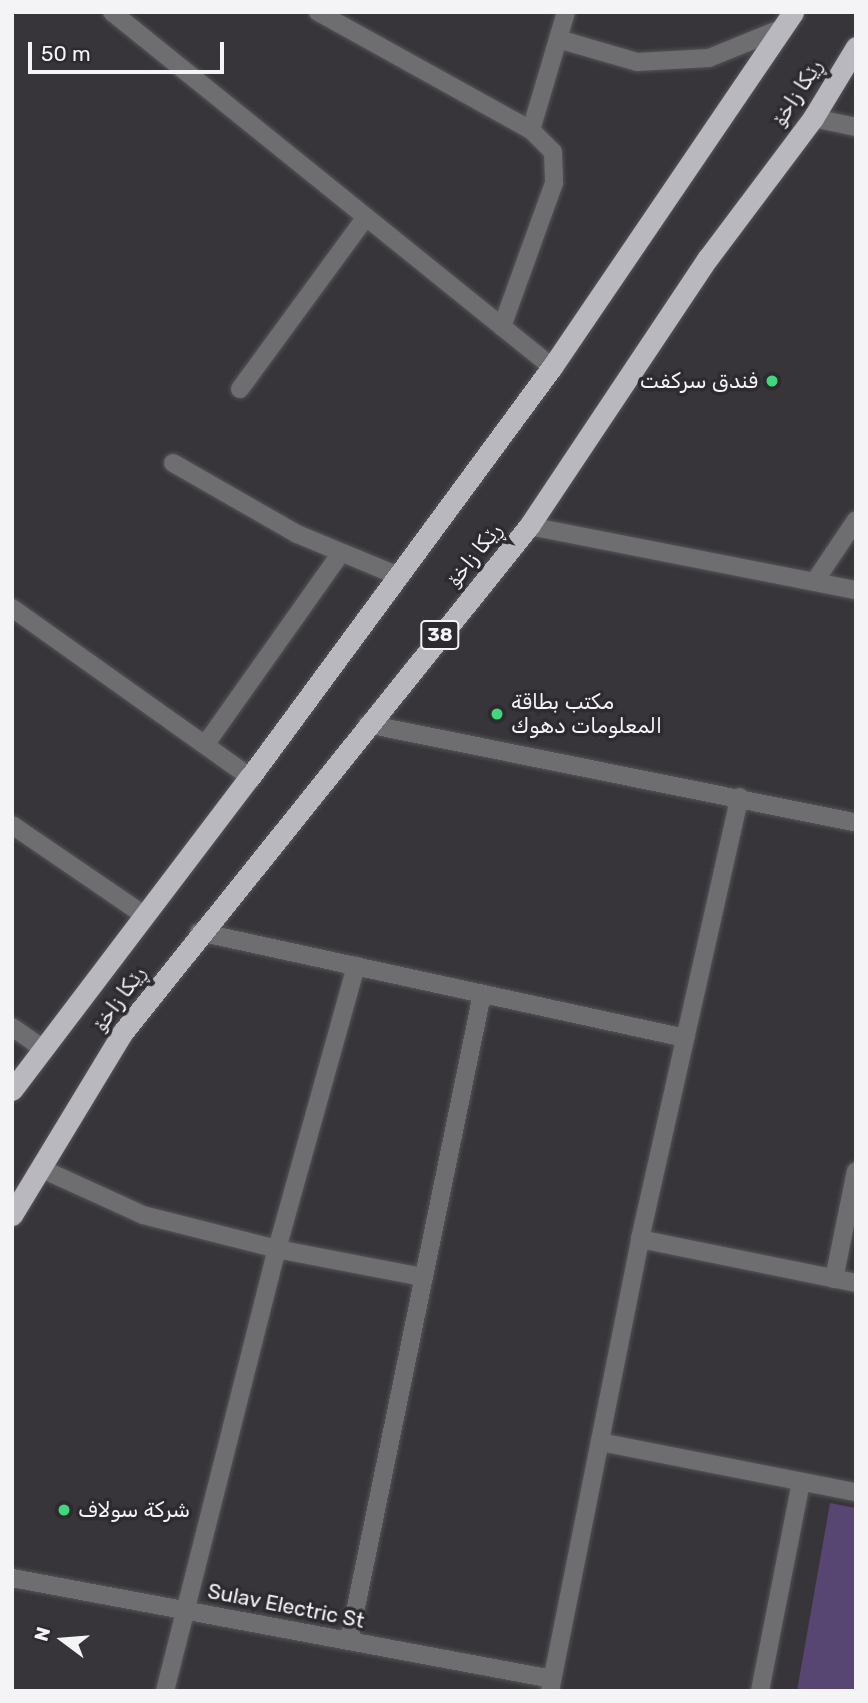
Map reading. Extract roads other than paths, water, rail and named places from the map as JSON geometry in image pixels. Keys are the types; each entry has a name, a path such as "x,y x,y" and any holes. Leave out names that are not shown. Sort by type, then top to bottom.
{"highway":[{"name":"ڕێکا زاخۆ","path":"12,1090 250,777 396,575 552,367 788,20"},
{"name":"ڕێکا زاخۆ","path":"12,1215 123,1032 199,932 529,526 708,258 813,118 856,47"}],"street":[{"path":"112,12 552,367"},
{"path":"317,12 531,130 553,152 555,175 502,327"},
{"path":"531,130 566,12"},
{"path":"558,39 637,62 709,58 788,20"},
{"path":"813,118 856,127"},
{"path":"240,389 366,217"},
{"path":"173,463 254,513 340,554 396,575"},
{"path":"815,581 856,520"},
{"path":"529,526 856,590"},
{"path":"205,745 340,554"},
{"path":"12,608 250,777"},
{"path":"367,724 740,797 856,823"},
{"path":"551,1685 640,1239 740,797"},
{"path":"12,825 144,915"},
{"path":"199,932 686,1038"},
{"path":"165,1691 277,1249 356,966"},
{"path":"349,1641 482,993"},
{"path":"12,1027 43,1048"},
{"path":"40,1168 143,1215 277,1249 423,1277"},
{"path":"834,1279 856,1171"},
{"path":"640,1239 856,1283"},
{"path":"600,1441 856,1492"},
{"path":"760,1691 801,1482"},
{"name":"Sulav Electric St","path":"12,1578 349,1641 551,1685"}],"place":[{"name":"فندق سركفت","path":"772,381"},
{"name":"مكتب بطاقة المعلومات دهوك","path":"497,714"},
{"name":"شركة سولاف","path":"64,1510"}]}
